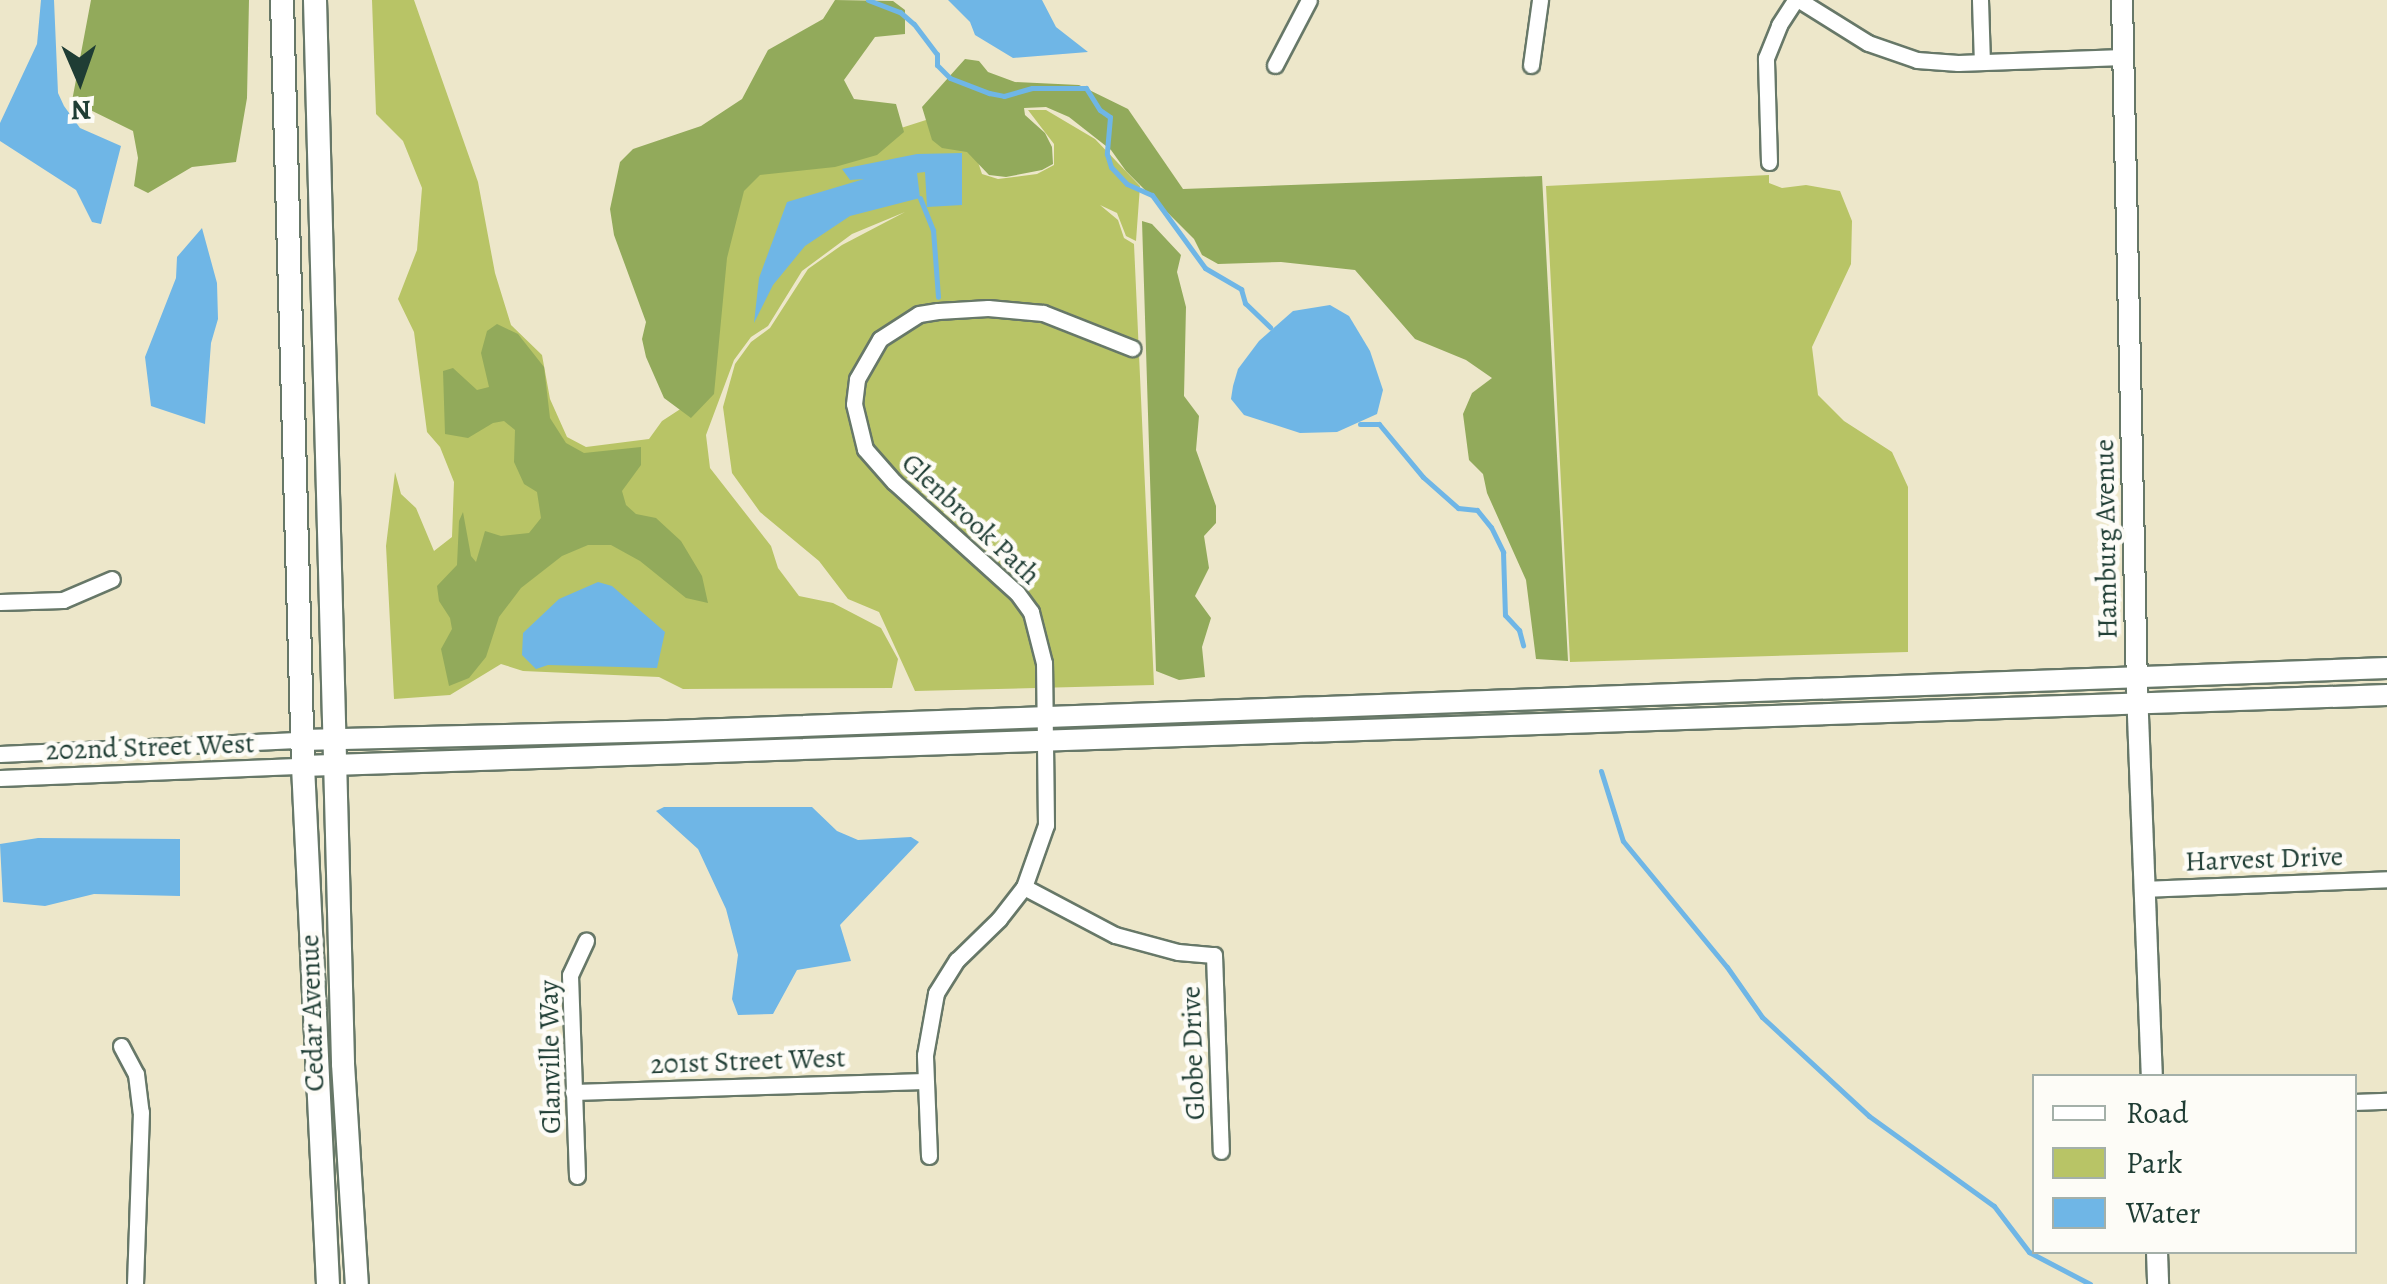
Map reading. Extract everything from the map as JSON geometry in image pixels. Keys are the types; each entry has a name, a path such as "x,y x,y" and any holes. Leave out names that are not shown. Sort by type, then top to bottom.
{"main road":[{"name":"Cedar Avenue","path":"282,0 302,740 328,1284"},
{"name":"Cedar Avenue","path":"315,0 343,1064 357,1284"},
{"name":"Hamburg Avenue","path":"2122,0 2137,690 2152,1074"},
{"path":"303,766 1047,742 2137,690 2387,668"},
{"path":"302,740 1046,715 2137,690 2387,694"},
{"path":"2157,1254 2158,1284"}],"street":[{"path":"1275,65 1309,0"},
{"path":"1531,65 1540,0"},
{"path":"1769,162 1766,58 1773,36 1797,0 1881,50 1925,61 2123,57"},
{"path":"1980,0 1982,62"},
{"name":"Glenbrook Path","path":"928,1156 925,1081 930,1013 945,976 1024,886 1046,825 1042,646 1031,612 1005,581 894,482 865,449 854,404 858,379 880,339 919,314 938,310 988,308 1043,313 1132,348"},
{"path":"0,602 63,600 112,579"},
{"name":"202nd Street West","path":"0,754 302,740"},
{"name":"202nd Street West","path":"0,778 303,766"},
{"name":"Harvest Drive","path":"2143,889 2387,879"},
{"name":"Globe Drive","path":"1024,886 1114,935 1178,952 1214,954 1221,1151"},
{"name":"Glanville Way","path":"577,1176 570,975 586,940"},
{"path":"122,1046 136,1074 141,1112 135,1284"},
{"name":"201st Street West","path":"573,1092 925,1081"},
{"path":"2357,1102 2387,1101"}],"green space":[{"path":"91,0 249,0 247,98 236,162 192,167 148,193 134,186 138,158 133,131 72,101"},
{"path":"372,0 414,0 478,182 495,273 511,325 542,355 550,399 567,437 586,447 649,439 662,421 685,406 732,212 748,177 926,120 972,144 982,174 998,179 1037,174 1054,165 1054,144 1028,110 1046,110 1095,139 1140,186 1136,241 1126,236 1117,213 1100,205 1118,220 1124,238 1134,244 1154,685 915,691 879,612 848,599 819,561 760,512 732,473 723,407 735,364 751,342 770,328 808,269 842,245 905,212 852,234 802,271 768,326 751,337 734,360 706,435 710,468 771,546 778,568 799,596 833,603 881,628 898,659 892,688 683,689 659,677 523,671 501,664 450,695 394,699 386,546 395,472 401,494 416,508 434,551 452,537 454,482 440,447 427,432 414,332 398,299 417,250 422,188 403,141 376,114"},
{"path":"835,0 893,1 905,10 905,34 875,37 844,80 854,99 896,104 904,132 877,155 835,167 760,175 744,191 727,258 714,394 691,418 664,398 646,357 642,339 646,322 614,235 610,209 620,162 633,149 701,126 742,99 768,50 823,19"},
{"path":"965,59 979,61 988,72 1015,82 1079,85 1128,109 1183,189 1542,176 1568,661 1536,659 1526,580 1487,493 1483,474 1469,460 1463,414 1472,393 1492,378 1466,360 1415,339 1355,270 1281,262 1218,264 1202,255 1194,239 1126,171 1111,150 1069,117 1046,107 1024,108 1025,115 1045,133 1052,147 1053,164 1042,170 1006,177 989,175 967,152 942,148 932,140 922,107"},
{"path":"1769,175 1769,183 1782,188 1806,185 1840,191 1852,221 1851,264 1812,347 1818,395 1844,421 1892,452 1908,487 1908,652 1570,662 1546,186"},
{"path":"1142,221 1152,224 1181,255 1177,272 1186,307 1184,396 1199,416 1196,450 1216,506 1216,523 1204,536 1209,568 1195,596 1211,618 1202,647 1205,677 1179,680 1156,671"},
{"path":"497,324 518,334 544,367 550,418 566,443 584,453 641,447 641,465 622,491 626,505 636,514 656,518 681,541 702,576 708,603 686,598 640,561 611,545 588,545 562,556 521,588 499,617 486,657 469,678 449,686 441,649 452,629 439,601 437,586 457,565 463,512 471,556 476,562 485,531 501,536 529,533 541,518 537,492 524,484 514,462 515,430 504,421 468,438 445,434 443,371 453,368 477,390 489,387 481,353 487,331"}],"water":[{"path":"41,0 54,0 58,93 64,106 80,128 121,146 101,224 92,222 76,190 0,141 0,123 37,44"},
{"path":"948,0 1042,0 1056,27 1088,52 1013,58 975,35 970,22"},
{"path":"962,153 962,205 927,207 925,172 917,173 920,198 850,216 805,246 773,285 754,323 759,278 787,202 864,179 850,180 842,169 917,154"},
{"path":"202,228 217,283 218,319 211,343 205,424 151,406 145,357 176,278 177,257"},
{"path":"1330,305 1349,316 1370,351 1383,390 1377,414 1337,432 1300,433 1244,415 1231,399 1233,386 1238,369 1259,341 1293,311"},
{"path":"598,582 612,586 665,632 657,668 548,665 536,669 522,655 523,633 559,599"},
{"path":"664,807 812,807 837,831 858,840 911,837 919,842 840,925 851,961 797,970 773,1014 738,1015 732,999 738,955 726,909 698,849 656,811"},
{"path":"38,838 180,839 180,896 94,894 45,906 3,902 0,844"}],"waterway":[{"path":"868,0 900,12 914,24 937,54 937,65 950,78 1004,96 1032,88 1086,88 1100,110 1110,117 1107,154 1111,167 1127,184 1152,195 1205,268 1241,289 1245,303 1270,327"},
{"path":"920,198 933,230 938,297"},
{"path":"1360,424 1379,424 1423,477 1458,508 1477,510 1491,527 1503,552 1505,615 1519,630 1523,645"},
{"path":"1601,771 1623,841 1727,967 1762,1017 1869,1116 1994,1206 2032,1254"},
{"path":"2033,1254 2090,1284"}]}
